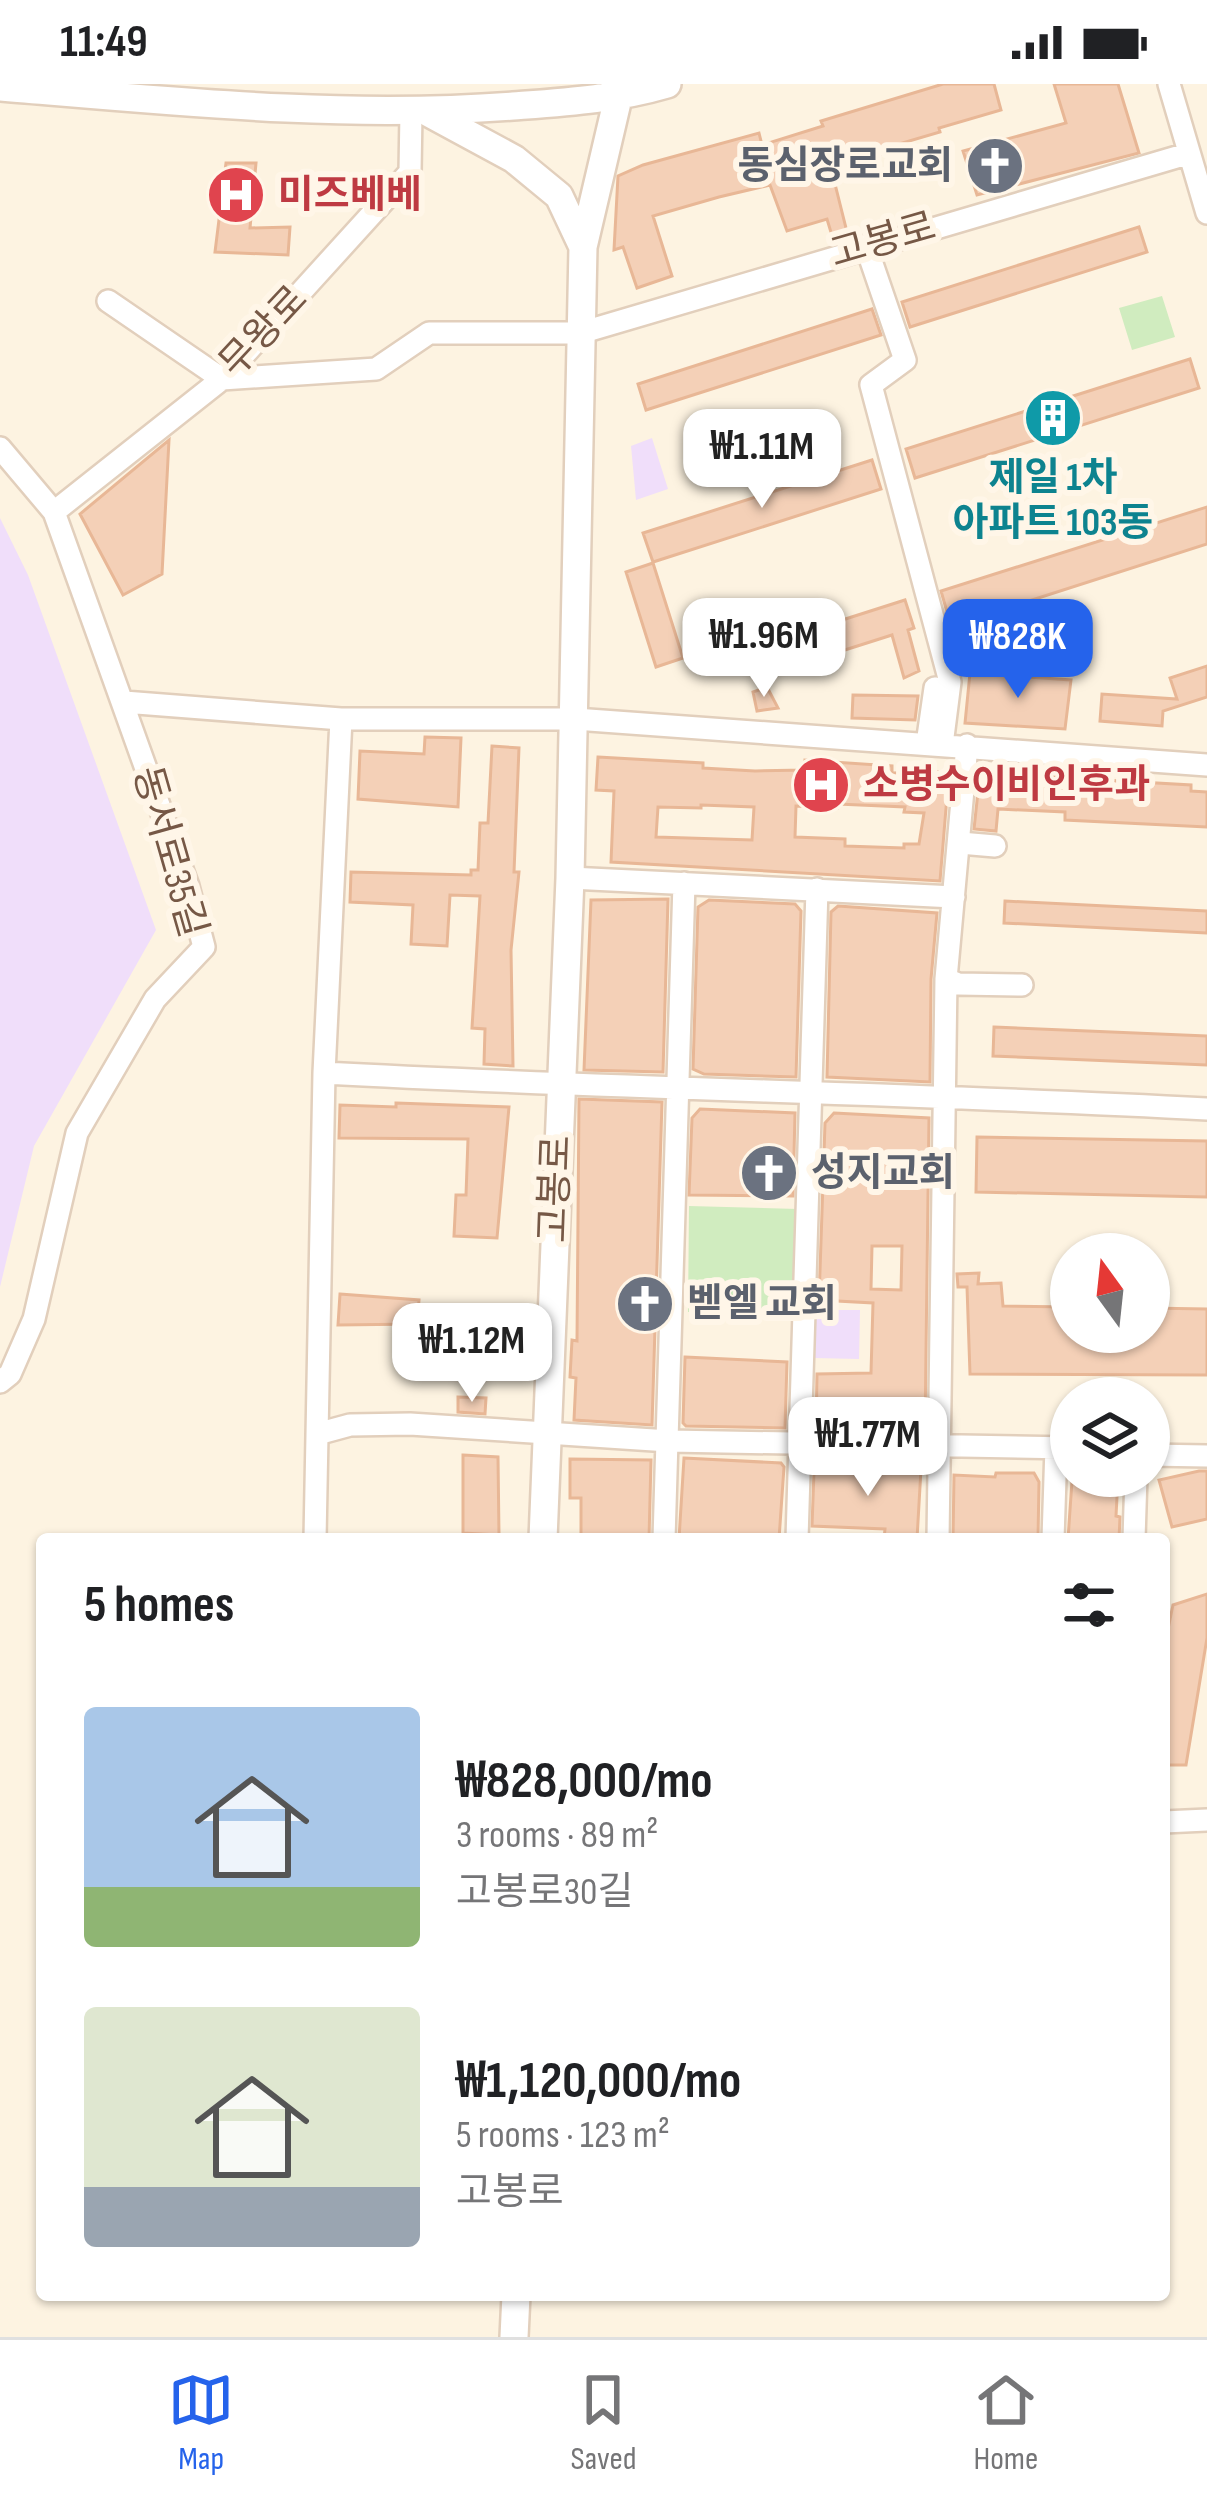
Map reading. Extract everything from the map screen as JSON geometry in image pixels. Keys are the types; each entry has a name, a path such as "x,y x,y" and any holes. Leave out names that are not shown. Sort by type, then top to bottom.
{"street":[{"path":"0,87 251,108 420,112 667,84"},
{"path":"1169,84 1207,213"},
{"name":"고봉로","path":"543,1533 571,878 584,248 617,91"},
{"path":"420,112 514,159 559,196 584,248"},
{"name":"무왕로","path":"54,512 222,380 410,172 420,112"},
{"name":"고봉로","path":"580,333 1187,154"},
{"path":"866,246 905,360 871,385 945,666 936,679 935,744"},
{"path":"108,301 222,380 376,369 429,333 580,333"},
{"name":"동서로35길","path":"0,448 54,512 188,886 203,947 155,999 77,1132 34,1319 10,1374 0,1382"},
{"path":"124,702 341,719 575,719 1207,765"},
{"path":"315,1533 324,1073 341,719"},
{"path":"938,1533 946,979 967,745"},
{"path":"960,843 995,846"},
{"path":"571,878 955,897"},
{"path":"664,1533 684,883"},
{"path":"797,1533 817,890"},
{"path":"946,979 958,984 1022,985"},
{"name":"고봉로","path":"324,1073 561,1086"},
{"path":"561,1086 678,1085 1207,1109"},
{"path":"317,1435 350,1425 410,1424 669,1441 1050,1448"},
{"path":"1170,1455 1207,1456"},
{"path":"1054,1533 1058,1497"},
{"path":"1134,1533 1135,1497"},
{"path":"1170,1822 1207,1820"},
{"path":"514,2337 515,2301"}],"shaded area":[{"path":"652,438 668,489 636,500 631,446"},
{"path":"0,518 28,575 156,930 34,1146 0,1287"},
{"path":"815,1310 860,1310 859,1359 814,1358"}],"green space":[{"path":"1162,296 1175,337 1132,350 1119,308"},
{"path":"689,1206 798,1209 794,1315 688,1312"}],"building":[{"path":"943,84 994,84 1001,110 939,128 940,132 892,146 893,151 831,168 848,236 833,239 827,219 787,231 770,185 653,216 672,276 637,288 623,247 614,250 618,176 759,133 762,145 823,126 821,121"},
{"path":"1054,84 1118,84 1139,153 977,195 963,151 1066,123"},
{"path":"226,163 256,163 250,228 290,227 288,255 215,252"},
{"path":"1139,227 1147,252 910,327 902,302"},
{"path":"872,309 881,335 646,410 638,384"},
{"name":"제일 1차 아파트 103동","path":"1190,359 1199,388 915,478 906,449"},
{"path":"169,440 162,574 123,595 80,514"},
{"path":"872,460 881,489 653,562 643,533"},
{"path":"1207,507 1207,544 951,626 941,591"},
{"path":"653,563 683,658 656,667 626,572"},
{"path":"905,600 919,671 904,678 892,635 754,679 745,651"},
{"path":"1207,666 1207,697 1163,711 1162,726 1100,721 1102,694 1177,699 1170,678"},
{"path":"970,673 1071,680 1065,729 965,723"},
{"path":"767,687 778,708 757,711 753,692"},
{"path":"853,695 918,696 915,720 852,718"},
{"path":"425,737 461,738 458,807 358,799 360,751 424,754"},
{"path":"492,746 519,748 514,872 519,872 511,950 513,1066 484,1064 485,1029 472,1028 480,896 450,895 447,946 411,944 413,905 350,902 351,872 471,875 471,870 478,870 480,823 488,823"},
{"path":"598,757 755,771 805,770 805,760 892,766 892,773 938,772 948,784 940,881 611,862 614,791 596,790","holes":["837,804 905,807 904,812 924,813 919,844 845,846 845,839 795,837 796,806 837,808","658,807 754,807 752,840 656,837"]},
{"path":"980,773 1191,785 1191,791 1207,792 1207,827 1065,820 1065,812 998,809 996,831 974,829"},
{"path":"668,899 663,1072 584,1070 591,900"},
{"path":"709,900 795,904 801,911 796,1077 704,1074 693,1069 698,907"},
{"path":"1005,901 1207,911 1207,933 1004,923"},
{"path":"838,906 937,913 930,1082 827,1077 831,912"},
{"path":"994,1027 1207,1036 1207,1065 993,1056"},
{"path":"579,1099 662,1102 652,1425 574,1420 576,1378 570,1377 572,1340 577,1341"},
{"path":"396,1103 509,1107 497,1238 454,1236 456,1195 466,1195 468,1139 339,1138 340,1105 396,1107"},
{"path":"700,1109 795,1113 793,1196 689,1195 692,1118"},
{"path":"834,1113 929,1118 925,1430 816,1426 817,1374 871,1373 873,1303 819,1300 825,1123","holes":["872,1246 902,1246 901,1290 871,1289"]},
{"path":"977,1137 1207,1141 1207,1197 976,1192"},
{"path":"979,1273 978,1284 1001,1283 1003,1306 1050,1307 1050,1353 1170,1353 1170,1308 1207,1309 1207,1375 970,1374 967,1287 958,1287 957,1274"},
{"path":"340,1294 419,1300 417,1324 338,1325"},
{"path":"685,1357 787,1362 785,1428 686,1426"},
{"path":"458,1397 486,1398 485,1414 458,1412"},
{"path":"463,1455 498,1457 499,1533 463,1533"},
{"path":"684,1458 781,1463 784,1467 779,1533 679,1533"},
{"path":"570,1459 651,1460 649,1533 581,1533 581,1498 570,1498"},
{"path":"820,1465 921,1469 917,1533 812,1526 814,1471"},
{"path":"1207,1471 1207,1519 1172,1527 1164,1497 1170,1497 1170,1478"},
{"path":"996,1473 1034,1473 1039,1482 1038,1533 953,1533 954,1475 995,1477"},
{"path":"1071,1497 1117,1497 1119,1533 1068,1533"},
{"path":"1207,1594 1207,1638 1186,1765 1170,1765 1173,1605"}],"place":[{"name":"동심장로교회","path":"995,166"},
{"name":"미즈베베","path":"236,195"},
{"name":"제일 1차 아파트 103동","path":"1053,418"},
{"name":"소병수이비인후과","path":"821,785"},
{"name":"성지교회","path":"769,1173"},
{"name":"벧엘 교회","path":"645,1304"}]}
